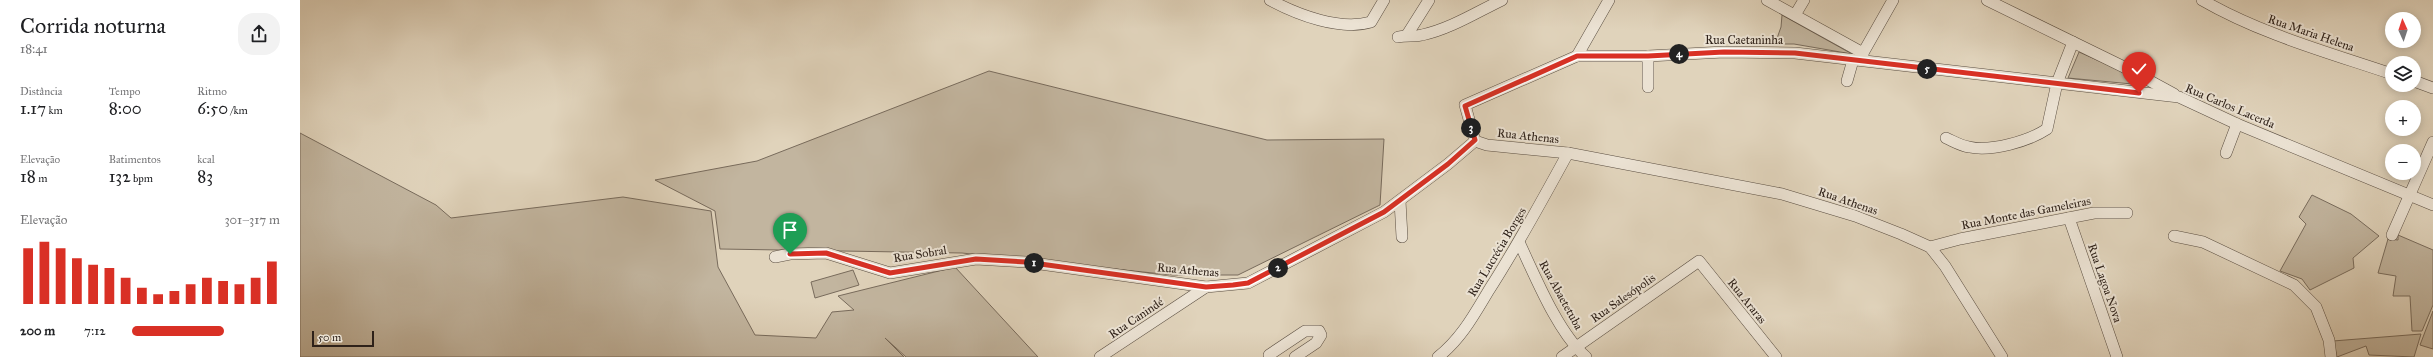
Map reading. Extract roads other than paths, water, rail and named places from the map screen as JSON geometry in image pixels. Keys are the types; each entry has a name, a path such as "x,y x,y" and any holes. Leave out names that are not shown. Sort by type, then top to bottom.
{"street":[{"path":"1270,0 1315,17 1346,25 1371,22 1384,0"},
{"path":"1429,0 1403,36 1421,36 1433,32 1502,0"},
{"path":"1475,140 1465,106 1577,56 1609,0"},
{"path":"1767,0 1795,15 1860,58"},
{"path":"1795,15 1804,0"},
{"path":"1847,81 1893,0"},
{"path":"1987,0 2073,42 2179,97"},
{"name":"Rua Maria Helena","path":"2202,0 2226,14 2270,33 2385,72"},
{"path":"1946,138 1969,148 1984,148 2023,141 2047,129 2057,83 2073,42"},
{"name":"Rua Caetaninha","path":"1577,56 1648,56 1724,52 1795,53 1860,58"},
{"path":"1648,56 1648,87"},
{"name":"Rua Carlos Lacerda","path":"1860,58 2179,97 2238,124 2433,205"},
{"path":"2421,84 2433,88"},
{"path":"2226,153 2238,124"},
{"name":"Rua Athenas","path":"976,259 1026,262 1206,287 1248,283 1310,252 1384,212 1400,201 1475,140 1488,145 1568,153 1782,194 1855,216 1930,247 1946,266 2002,357"},
{"path":"2392,235 2433,142"},
{"name":"Rua Lucrécia Borges","path":"1438,357 1454,344 1467,325 1519,242 1568,153"},
{"path":"1400,201 1402,236"},
{"name":"Rua Monte das Gameleiras","path":"1930,247 1960,239 2094,213 2127,213"},
{"name":"Rua Lagoa Nova","path":"2069,218 2117,357"},
{"path":"2174,236 2202,242 2294,285 2316,307 2329,340 2331,357"},
{"name":"Rua Abaetetuba","path":"1519,242 1542,291 1575,348 1586,357"},
{"name":"Rua Sobral","path":"775,257 790,254 826,253 890,273 976,259"},
{"name":"Rua Salesópolis","path":"1562,357 1699,261"},
{"name":"Rua Araras","path":"1699,261 1776,357"},
{"name":"Rua Canindé","path":"1100,357 1206,287"},
{"path":"1269,355 1305,331 1319,331 1321,335 1316,343 1295,357"}]}
